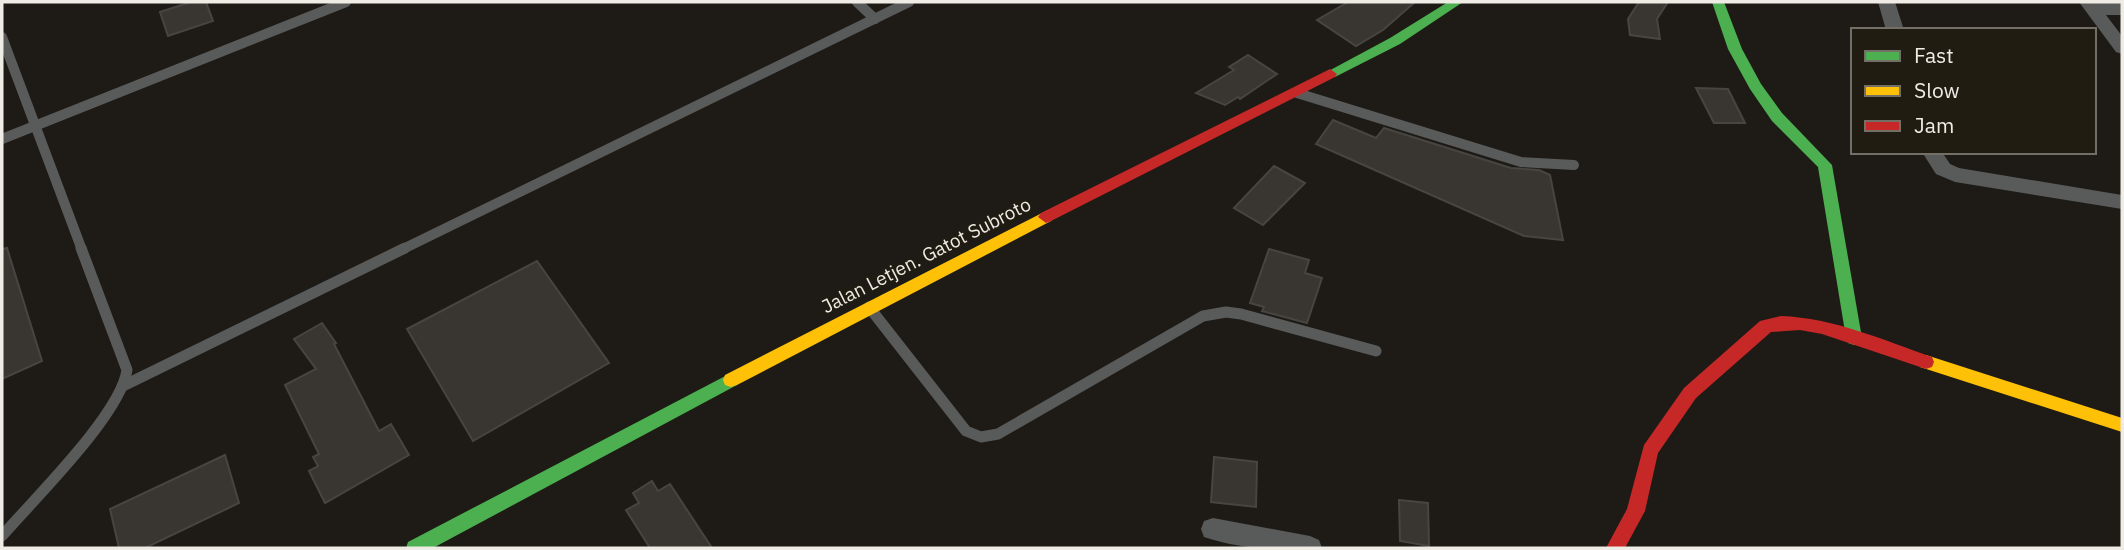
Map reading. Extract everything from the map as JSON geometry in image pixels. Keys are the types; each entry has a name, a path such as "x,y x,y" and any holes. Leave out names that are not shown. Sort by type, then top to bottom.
{"street":[{"name":"Jalan Letjen. Gatot Subroto","path":"415,548 457,538 869,307 1395,41 1457,2"},
{"path":"1718,2 1735,49 1755,86 1777,117 1825,165 1854,338"},
{"path":"1888,2 1894,28"},
{"path":"2090,5 2122,9"},
{"path":"2090,5 2122,48"},
{"path":"1932,154 1943,169 1955,175 2122,202"},
{"path":"1615,548 1636,511 1650,450 1690,393 1754,334 1777,321 1790,320 1854,338 2122,425"},
{"path":"1213,529 1310,548"}],"lane":[{"path":"2,139 346,2"},
{"path":"857,2 875,19"},
{"path":"125,384 909,2"},
{"path":"2,37 127,370 125,384 110,412 2,536"},
{"path":"1294,92 1521,162 1574,165"},
{"path":"869,307 966,431 981,437 998,434 1203,316 1214,313 1241,314 1376,351"}],"building":[{"path":"191,2 206,2 213,21 168,36 160,12"},
{"path":"1348,2 1415,2 1383,30 1356,46 1317,20"},
{"path":"1639,2 1668,2 1657,19 1660,39 1630,35 1628,19"},
{"path":"1248,55 1277,74 1240,99 1238,97 1225,105 1196,93 1234,70 1229,67"},
{"path":"1696,88 1728,89 1745,123 1714,123"},
{"path":"1333,120 1376,138 1384,128 1511,168 1539,170 1550,175 1563,240 1524,236 1316,144"},
{"path":"1274,166 1305,183 1263,225 1234,208"},
{"path":"7,248 42,361 2,379 2,249"},
{"path":"1269,249 1309,260 1305,273 1322,278 1307,323 1262,311 1264,307 1250,303"},
{"path":"537,261 609,363 473,441 407,329"},
{"path":"322,323 336,343 334,344 379,431 391,424 409,455 325,503 309,471 318,466 313,457 319,454 285,385 316,369 294,339"},
{"path":"225,455 239,503 145,548 119,548 110,509"},
{"path":"1214,457 1257,462 1256,507 1211,502"},
{"path":"652,481 658,491 670,484 712,548 650,548 626,510 639,503 633,493"},
{"path":"1399,500 1428,503 1429,546 1400,541"}],"traffic: fast":[{"path":"1330,74 1395,41 1457,2"},
{"path":"1718,2 1735,49 1755,86 1777,117 1825,165 1854,338"},
{"path":"415,548 731,380"}],"traffic: slow":[{"path":"731,380 1046,217"},
{"path":"1926,362 2122,425"}],"traffic: jam":[{"path":"1046,217 1330,74"},
{"path":"1615,548 1636,511 1650,450 1690,393 1766,326 1781,323 1822,328 1926,362"}]}
